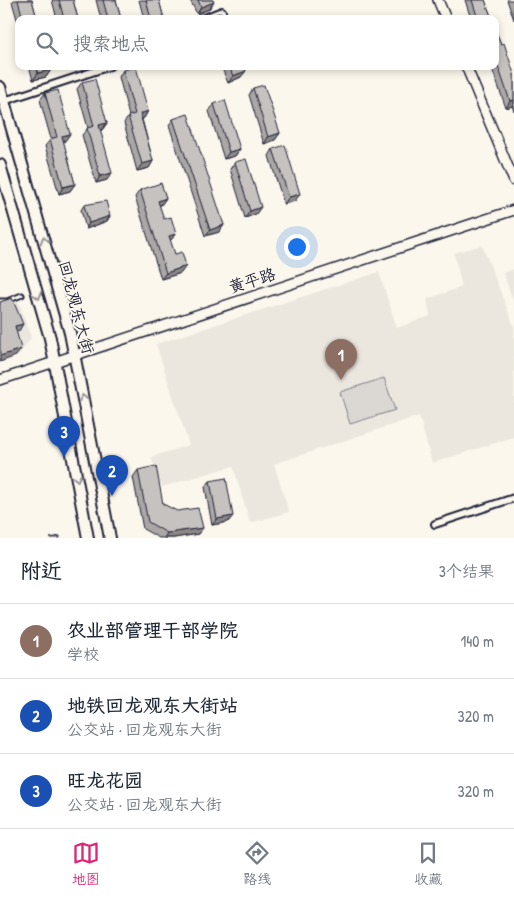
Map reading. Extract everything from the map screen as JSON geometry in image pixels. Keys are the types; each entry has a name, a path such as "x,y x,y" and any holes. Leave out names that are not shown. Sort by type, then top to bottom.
{"main road":[{"path":"438,0 444,15"},
{"path":"468,70 514,181"},
{"name":"回龙观东大街","path":"0,87 70,333 110,538"},
{"path":"0,165 50,338 88,538"},
{"name":"黄平路","path":"0,380 514,210"}],"street":[{"path":"212,15 222,11"},
{"path":"4,100 98,70"},
{"path":"435,524 514,498"}],"lane":[{"path":"0,301 7,301 22,295"}],"shaded area":[{"path":"482,245 514,326 514,437 432,463 419,416 274,464 289,512 250,523 233,466 162,487 151,457 189,445 156,344 379,272 397,328 430,316 427,299 462,287 454,253"},
{"path":"514,269 514,303 503,273"},
{"path":"18,300 31,338 19,355 0,362 0,306"},
{"path":"384,378 395,410 350,424 340,392"}],"building":[{"path":"18,0 32,0 36,15 22,15"},
{"path":"59,0 73,0 77,15 63,15"},
{"path":"103,0 116,0 120,15 107,15"},
{"path":"146,0 159,0 163,15 150,15"},
{"path":"198,0 213,0 214,2 201,7"},
{"path":"472,0 485,0 491,15 477,15"},
{"path":"499,39 501,44 504,43 514,74 514,100 510,101 499,69"},
{"path":"37,70 51,70 38,73"},
{"path":"123,70 137,70 148,111 140,114 153,161 142,164 128,116 135,114"},
{"path":"231,70 246,70 246,71 233,76"},
{"path":"95,79 107,123 99,125 112,173 100,176 87,128 94,126 82,82"},
{"path":"264,85 280,133 268,137 253,88"},
{"path":"58,90 70,134 62,136 75,184 63,187 50,139 57,137 45,93"},
{"path":"225,100 240,149 229,152 214,104"},
{"path":"188,114 224,225 210,230 173,119"},
{"path":"285,145 300,194 289,197 273,149"},
{"path":"246,159 261,207 250,211 235,162"},
{"path":"161,183 166,198 158,201 164,219 171,217 176,234 169,236 175,254 182,252 186,266 166,273 140,190"},
{"path":"106,201 110,216 89,223 84,205"},
{"path":"12,298 23,324 15,326 21,349 0,356 0,302"},
{"path":"156,466 163,504 177,511 198,508 203,528 167,533 148,522 138,470"},
{"path":"226,478 233,516 217,519 210,481"}],"place":[{"name":"农业部管理干部学院","path":"341,380"},
{"name":"旺龙花园","path":"64,457"},
{"name":"地铁回龙观东大街站","path":"112,496"}]}
